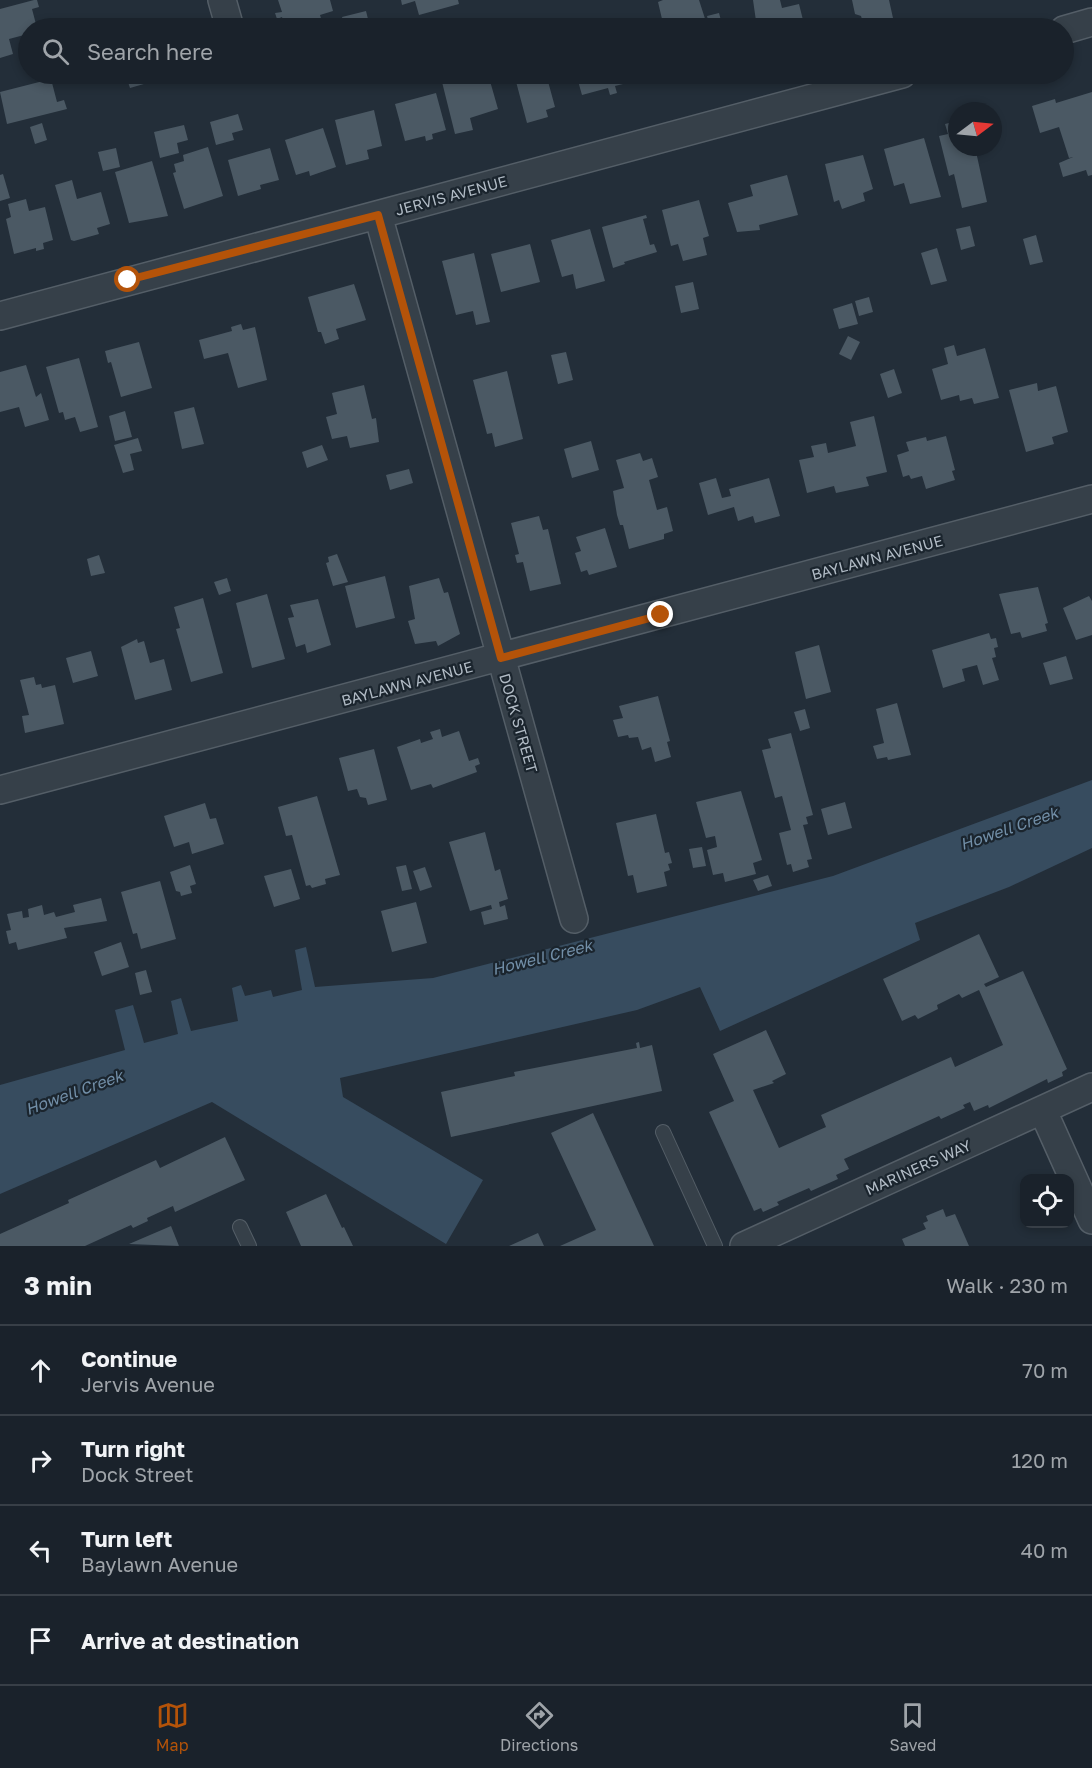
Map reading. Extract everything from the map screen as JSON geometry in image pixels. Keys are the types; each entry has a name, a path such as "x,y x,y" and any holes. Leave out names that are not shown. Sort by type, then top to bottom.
{"street":[{"path":"222,0 227,18"},
{"path":"1074,27 1092,22"},
{"name":"JERVIS AVENUE","path":"0,316 865,84"},
{"name":"DOCK STREET","path":"378,215 574,918"},
{"name":"BAYLAWN AVENUE","path":"0,790 1092,499"},
{"name":"MARINERS WAY","path":"744,1246 1092,1087"},
{"path":"1043,1111 1092,1220"}],"lane":[{"path":"663,1132 715,1246"},
{"path":"240,1227 249,1246"}],"water":[{"name":"Howell Creek","path":"1092,780 1092,848 1009,887 915,923 920,940 720,1031 700,987 637,1010 340,1078 343,1097 483,1180 446,1244 212,1102 0,1194 0,1085 125,1050 115,1010 133,1005 144,1043 178,1034 171,1001 181,998 191,1031 238,1021 232,988 241,985 245,996 271,990 273,997 302,990 295,950 306,947 315,987 433,978 833,876"}],"building":[{"path":"34,0 37,0 39,7 32,9 34,18 18,18 18,37 9,39 13,54 0,58 0,9"},
{"path":"278,0 330,0 333,11 320,15 321,18 277,18 275,13 282,12"},
{"path":"401,0 458,0 459,4 419,15 415,1 402,5"},
{"path":"699,0 705,18 662,18 658,2"},
{"path":"753,0 780,0 782,8 799,4 802,18 756,18"},
{"path":"852,0 889,0 893,18 862,18 855,14"},
{"path":"366,11 368,18 342,18"},
{"path":"719,13 720,18 708,18 707,16"},
{"path":"31,84 52,84 57,102 64,100 67,109 7,124 0,92"},
{"path":"129,84 144,84 130,88"},
{"path":"442,84 491,84 498,109 470,118 473,130 455,134"},
{"path":"517,84 549,84 555,107 546,110 548,117 527,123"},
{"path":"579,84 623,84 615,86 617,93 610,95 608,88 582,95"},
{"path":"1092,92 1092,175 1088,176 1086,170 1063,177 1059,163 1073,157 1069,158 1059,127 1040,133 1032,106 1055,99 1056,103"},
{"path":"436,93 446,130 432,134 433,139 426,141 425,136 405,141 395,104"},
{"path":"374,110 382,146 367,150 369,159 346,165 335,120"},
{"path":"238,114 243,130 232,133 234,140 216,145 210,122"},
{"path":"42,123 47,140 35,144 30,127"},
{"path":"184,125 188,140 177,143 179,153 160,158 154,132"},
{"path":"323,128 336,167 310,176 309,171 296,175 285,140"},
{"path":"948,134 948,156 977,156 987,202 962,208 954,174 949,176 939,136"},
{"path":"924,138 941,197 910,204 904,183 894,186 884,149"},
{"path":"208,147 223,196 184,209 173,173 176,172 174,164 184,161 183,155"},
{"path":"116,148 120,167 103,171 98,152"},
{"path":"270,148 279,180 260,185 261,189 238,196 228,160"},
{"path":"863,155 873,189 863,193 865,201 842,209 839,200 834,202 825,164"},
{"path":"152,161 168,216 129,223 115,172"},
{"path":"3,174 10,198 0,201 0,175"},
{"path":"787,175 798,215 759,225 760,230 737,232 728,203 753,196 750,185"},
{"path":"72,180 77,199 101,192 110,224 97,228 99,234 74,241 71,240 55,185"},
{"path":"26,199 29,211 45,207 53,240 43,243 44,249 36,251 36,248 14,254 6,219 11,217 8,204"},
{"path":"699,200 709,236 703,238 707,255 683,261 678,244 671,246 662,210"},
{"path":"646,215 647,218 643,219 650,245 654,244 657,252 624,262 625,264 613,268 602,227"},
{"path":"970,226 975,246 961,250 956,229"},
{"path":"590,229 605,281 576,289 573,274 562,277 551,240"},
{"path":"1036,235 1043,262 1030,265 1023,239"},
{"path":"530,244 540,282 501,292 491,254"},
{"path":"937,248 947,281 931,285 921,253"},
{"path":"474,253 490,322 476,325 473,311 456,315 442,261"},
{"path":"693,282 699,309 681,313 675,286"},
{"path":"354,284 366,320 336,329 339,339 325,344 321,332 318,332 308,297"},
{"path":"869,297 873,312 859,316 855,301"},
{"path":"852,303 858,324 839,329 833,309"},
{"path":"241,324 243,330 255,327 267,380 238,388 228,353 204,359 199,340 232,331 231,327"},
{"path":"848,336 860,342 851,360 839,354"},
{"path":"139,342 152,388 121,397 111,362 108,363 105,351"},
{"path":"954,345 957,356 985,348 999,398 974,404 972,398 960,401 959,395 941,400 932,369 948,364 944,348"},
{"path":"566,352 573,380 558,384 551,355"},
{"path":"79,358 98,427 80,432 75,417 65,420 63,412 59,413 46,367"},
{"path":"26,365 36,397 41,393 49,420 25,427 19,407 0,412 0,372"},
{"path":"894,369 902,393 888,398 880,374"},
{"path":"507,371 523,439 495,447 492,433 487,434 473,380"},
{"path":"1037,383 1038,391 1056,386 1068,432 1052,437 1054,444 1026,452 1009,390"},
{"path":"364,385 372,419 376,418 379,442 350,448 347,436 332,439 326,417 337,414 332,393"},
{"path":"194,407 204,444 182,449 174,412"},
{"path":"125,411 132,437 115,441 109,416"},
{"path":"874,416 887,472 866,477 869,486 836,493 834,486 807,493 799,460 814,457 811,446 826,443 828,453 856,446 850,422"},
{"path":"946,436 955,470 952,471 955,480 926,489 922,476 911,479 909,475 903,477 897,455 909,451 906,442 926,437 927,441"},
{"path":"138,438 142,451 130,454 134,470 123,473 114,445"},
{"path":"591,441 599,470 572,478 564,449"},
{"path":"322,445 328,460 307,468 302,452"},
{"path":"640,453 643,461 652,458 658,477 649,480 657,510 667,507 673,531 664,534 664,539 629,549 623,525 620,525 617,515 613,491 624,488 616,460"},
{"path":"409,469 413,483 390,490 386,475"},
{"path":"716,478 722,498 731,496 729,489 769,478 780,516 755,523 753,516 738,521 734,507 708,515 699,483"},
{"path":"539,516 543,530 548,529 561,584 530,591 523,562 517,563 515,555 519,554 511,523"},
{"path":"605,528 617,567 589,575 587,570 581,572 575,553 581,551 576,537"},
{"path":"337,554 348,582 333,586 326,563 329,562 328,557"},
{"path":"99,555 105,573 91,576 87,559"},
{"path":"385,576 395,618 356,628 345,586"},
{"path":"227,578 231,591 219,595 214,582"},
{"path":"439,578 444,593 448,592 460,634 438,646 436,641 415,644 408,621 415,619 409,586"},
{"path":"1038,587 1048,623 1045,624 1047,631 1022,638 1020,632 1011,634 999,594"},
{"path":"267,594 285,659 252,668 236,603"},
{"path":"1089,596 1092,601 1092,635 1076,640 1063,608"},
{"path":"203,598 223,673 191,682 176,629 180,628 174,607"},
{"path":"318,599 331,645 307,653 305,644 296,647 288,618 294,617 290,605"},
{"path":"989,633 991,639 996,638 998,647 994,648 996,657 992,658 999,680 983,685 977,665 962,669 965,681 943,688 932,650"},
{"path":"137,639 138,643 144,641 150,663 164,659 172,690 135,700 121,647"},
{"path":"819,645 831,692 806,699 795,652"},
{"path":"91,651 98,676 73,683 66,658"},
{"path":"1066,656 1073,679 1050,685 1043,663"},
{"path":"34,677 36,685 41,684 42,688 55,685 64,724 25,733 22,716 29,715 20,680"},
{"path":"658,696 670,741 667,742 671,757 655,762 651,747 642,750 638,737 629,738 628,735 618,737 613,720 623,718 619,706"},
{"path":"897,703 911,755 888,760 887,757 877,759 873,746 884,743 876,709"},
{"path":"805,709 810,728 800,731 794,712"},
{"path":"440,729 442,737 459,731 469,761 478,758 480,764 475,766 477,772 433,788 431,784 411,790 397,747 420,739 421,743 433,739 430,732"},
{"path":"791,733 813,815 806,817 808,824 803,825 812,859 807,860 809,867 793,872 791,864 787,865 779,833 791,830 782,796 775,798 762,750 771,748 768,739"},
{"path":"374,749 387,800 368,805 366,798 360,797 357,789 348,791 339,758"},
{"path":"741,791 762,860 753,863 756,874 725,882 723,873 713,875 707,850 717,847 715,836 706,838 696,802"},
{"path":"317,796 340,875 325,879 326,884 312,888 310,885 306,886 292,835 286,836 278,807"},
{"path":"845,802 852,828 828,835 821,809"},
{"path":"205,803 210,819 216,818 224,844 192,854 189,842 174,847 164,816"},
{"path":"656,814 665,853 669,852 672,863 668,864 670,870 664,872 667,886 637,893 633,875 628,876 616,823"},
{"path":"485,832 495,871 500,869 508,899 499,902 500,907 505,905 508,919 484,925 481,912 492,909 491,905 470,911 449,842"},
{"path":"702,847 706,866 693,868 689,849"},
{"path":"190,865 196,884 190,886 192,893 181,896 180,892 176,891 170,872"},
{"path":"406,865 412,889 402,891 396,867"},
{"path":"425,867 432,887 420,891 413,871"},
{"path":"291,869 300,899 274,907 264,876"},
{"path":"768,875 772,886 758,891 753,880"},
{"path":"160,881 176,939 141,949 137,933 133,934 121,892"},
{"path":"101,898 107,921 64,928 67,938 18,950 16,942 9,944 6,931 11,930 7,914 22,911 23,918 29,917 28,909 42,905 44,915 54,912 56,917 75,912 73,905"},
{"path":"416,902 427,943 392,952 381,911"},
{"path":"979,934 999,977 984,984 986,987 1023,971 1067,1069 1062,1072 1063,1076 1048,1083 1047,1079 989,1108 988,1105 974,1111 970,1102 963,1105 965,1108 941,1119 939,1116 844,1159 849,1169 836,1175 838,1179 811,1191 809,1188 777,1202 779,1205 763,1212 761,1208 754,1211 709,1112 734,1101 713,1054 766,1030 786,1074 772,1081 774,1083 753,1090 779,1148 826,1127 821,1115 951,1057 955,1067 1003,1045 979,990 962,998 959,994 937,1005 938,1009 918,1019 915,1015 902,1021 883,979"},
{"path":"121,942 129,967 102,976 94,952"},
{"path":"146,970 152,992 140,995 135,973"},
{"path":"639,1042 640,1048 652,1045 662,1091 451,1137 441,1092 515,1076 514,1072 637,1048 636,1043"},
{"path":"593,1113 654,1246 560,1246 596,1230 551,1133"},
{"path":"225,1137 245,1180 175,1212 173,1206 147,1218 148,1221 133,1228 131,1225 85,1246 0,1246 0,1234 69,1203 68,1200 156,1160 160,1168"},
{"path":"326,1194 353,1246 301,1246 286,1212"},
{"path":"943,1209 946,1217 955,1214 969,1246 905,1246 902,1239 926,1229 923,1223 928,1221 926,1216"},
{"path":"171,1226 179,1246 129,1244"},
{"path":"538,1233 544,1246 509,1246"}],"route":[{"path":"128,280 378,215 501,658 661,615"}]}
